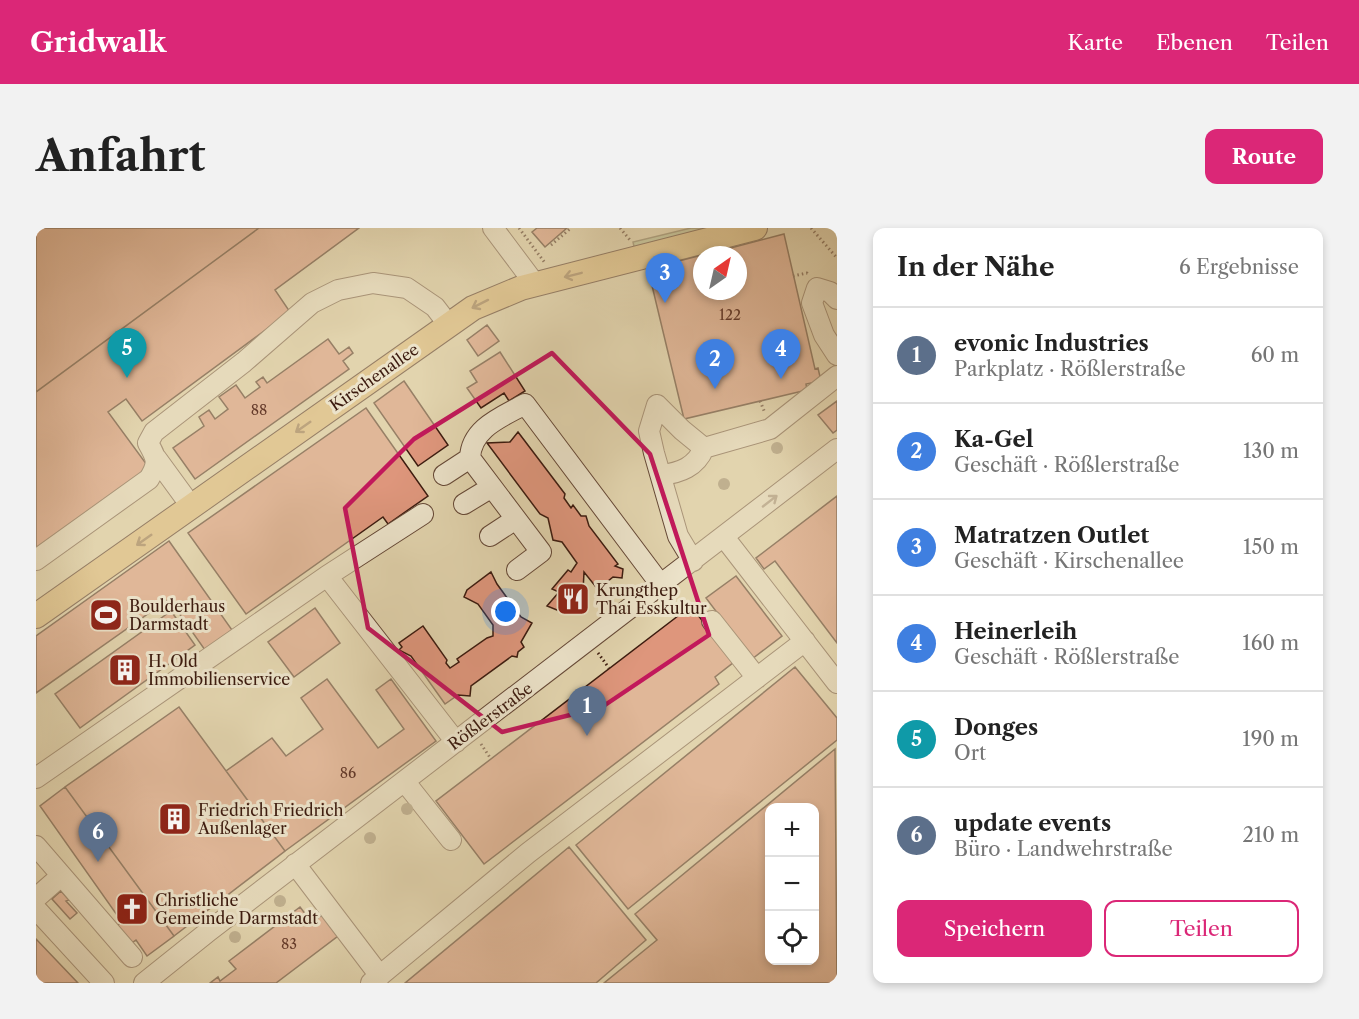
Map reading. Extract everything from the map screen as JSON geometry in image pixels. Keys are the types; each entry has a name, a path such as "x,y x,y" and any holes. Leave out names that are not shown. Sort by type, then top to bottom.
{"main road":[{"name":"Kirschenallee","path":"36,616 447,324 484,302 546,281 755,228"}],"street":[{"path":"493,228 546,281"},
{"path":"191,506 156,458 148,443 154,432 244,362 312,303 338,290 373,283 407,288 435,308 447,324"},
{"path":"837,299 830,292 817,288 812,303 824,334 837,355"},
{"path":"704,448 770,429 837,376"},
{"path":"517,570 541,552 470,458 470,449 479,432 525,404 661,585"},
{"path":"693,561 678,536 649,431 657,405 704,448"},
{"path":"661,475 680,472 700,459 704,448"},
{"name":"Rößlerstraße","path":"144,983 295,864 837,449"},
{"path":"36,560 149,479 156,469 156,458"},
{"path":"444,475 470,458"},
{"path":"464,504 492,487"},
{"path":"36,778 327,576 423,514"},
{"path":"490,536 516,519"},
{"path":"724,537 837,683"},
{"path":"327,576 456,742"},
{"path":"712,621 757,678"},
{"path":"295,864 375,980 528,854 804,641"},
{"path":"405,782 452,840"},
{"path":"36,846 132,957"},
{"path":"36,898 61,876"},
{"path":"36,909 104,983"}],"path":[{"path":"519,228 546,281"},
{"path":"551,245 571,228"},
{"path":"620,228 630,240"},
{"path":"812,228 837,258"}],"highlighted area":[{"path":"552,353 650,454 709,635 602,707 502,732 368,628 345,508 414,439"}],"green space":[{"path":"691,228 714,228 635,251 633,242"}],"building":[{"path":"36,228 259,228 36,392"},
{"path":"259,228 359,228 275,290 290,312 142,421 126,399 108,412 150,469 36,554 36,392"},
{"path":"537,228 567,228 545,247 532,232"},
{"path":"784,234 815,369 818,368 821,381 806,384 807,390 684,419 648,269 693,257 693,300 747,300 747,246 738,246"},
{"path":"487,325 499,341 478,356 467,340"},
{"path":"328,339 339,354 349,347 353,353 343,361 349,369 195,479 173,448 204,426 199,417 209,410 215,419 228,409 219,397 236,385 245,398 260,387 256,382 263,377 267,383"},
{"path":"500,352 525,391 509,401 504,393 481,408 467,388 477,382 470,371"},
{"path":"404,381 448,445 418,466 374,403"},
{"path":"837,401 837,430 833,433 818,415"},
{"path":"366,408 428,496 388,524 383,517 246,614 188,533"},
{"path":"518,432 565,494 564,498 571,508 573,505 581,516 586,516 589,526 618,564 615,566 623,569 622,578 613,577 607,582 609,585 600,592 584,572 583,592 567,614 547,606 559,592 552,589 568,570 571,572 577,563 562,542 553,540 548,518 540,514 487,443 510,442"},
{"path":"837,496 837,643 775,561 764,569 756,558"},
{"name":"Boulderhaus Darmstadt","path":"169,541 232,630 205,650 169,599 36,693 36,636"},
{"path":"491,572 521,617 532,623 521,642 524,647 518,652 517,657 512,656 471,686 470,696 458,695 445,704 411,656 399,650 402,647 399,643 423,626 447,660 446,663 450,668 459,662 457,659 493,636 493,625 478,604 464,597 467,590"},
{"path":"736,576 782,636 752,659 706,598"},
{"path":"691,606 734,662 715,677 719,684 484,864 436,801"},
{"path":"315,608 340,643 294,677 268,642"},
{"name":"H. Old Immobilienservice","path":"171,611 195,645 80,728 55,694"},
{"path":"795,667 837,718 837,740 628,909 576,845"},
{"path":"327,679 378,748 404,729 376,690 391,679 436,741 285,851 226,771 272,738 286,756 323,729 301,698"},
{"name":"Friedrich Friedrich Außenlager","path":"179,707 285,851 174,936 65,787"},
{"path":"835,749 837,983 604,983 657,940 635,914 765,807 765,965 819,965 819,803 770,803"},
{"path":"65,787 174,936 147,956 136,940 129,945 115,927 122,922 40,806"},
{"path":"569,847 646,940 596,983 405,983"},
{"path":"61,891 69,900 66,901 77,913 70,919 52,899"},
{"path":"300,907 312,923 322,915 338,936 276,983 210,983 218,977 220,981 236,969 229,961"},
{"path":"36,939 78,983 36,983"}],"place":[{"name":"Matratzen Outlet","path":"665,303"},
{"name":"Donges","path":"127,378"},
{"name":"Heinerleih","path":"781,379"},
{"name":"Ka-Gel","path":"715,389"},
{"name":"Krungthep Thai Esskultur","path":"573,599"},
{"name":"Boulderhaus Darmstadt","path":"106,615"},
{"name":"H. Old Immobilienservice","path":"125,670"},
{"name":"evonic Industries","path":"587,736"},
{"name":"Friedrich Friedrich Außenlager","path":"175,819"},
{"name":"update events","path":"98,862"},
{"name":"Christliche Gemeinde Darmstadt","path":"132,909"}]}
